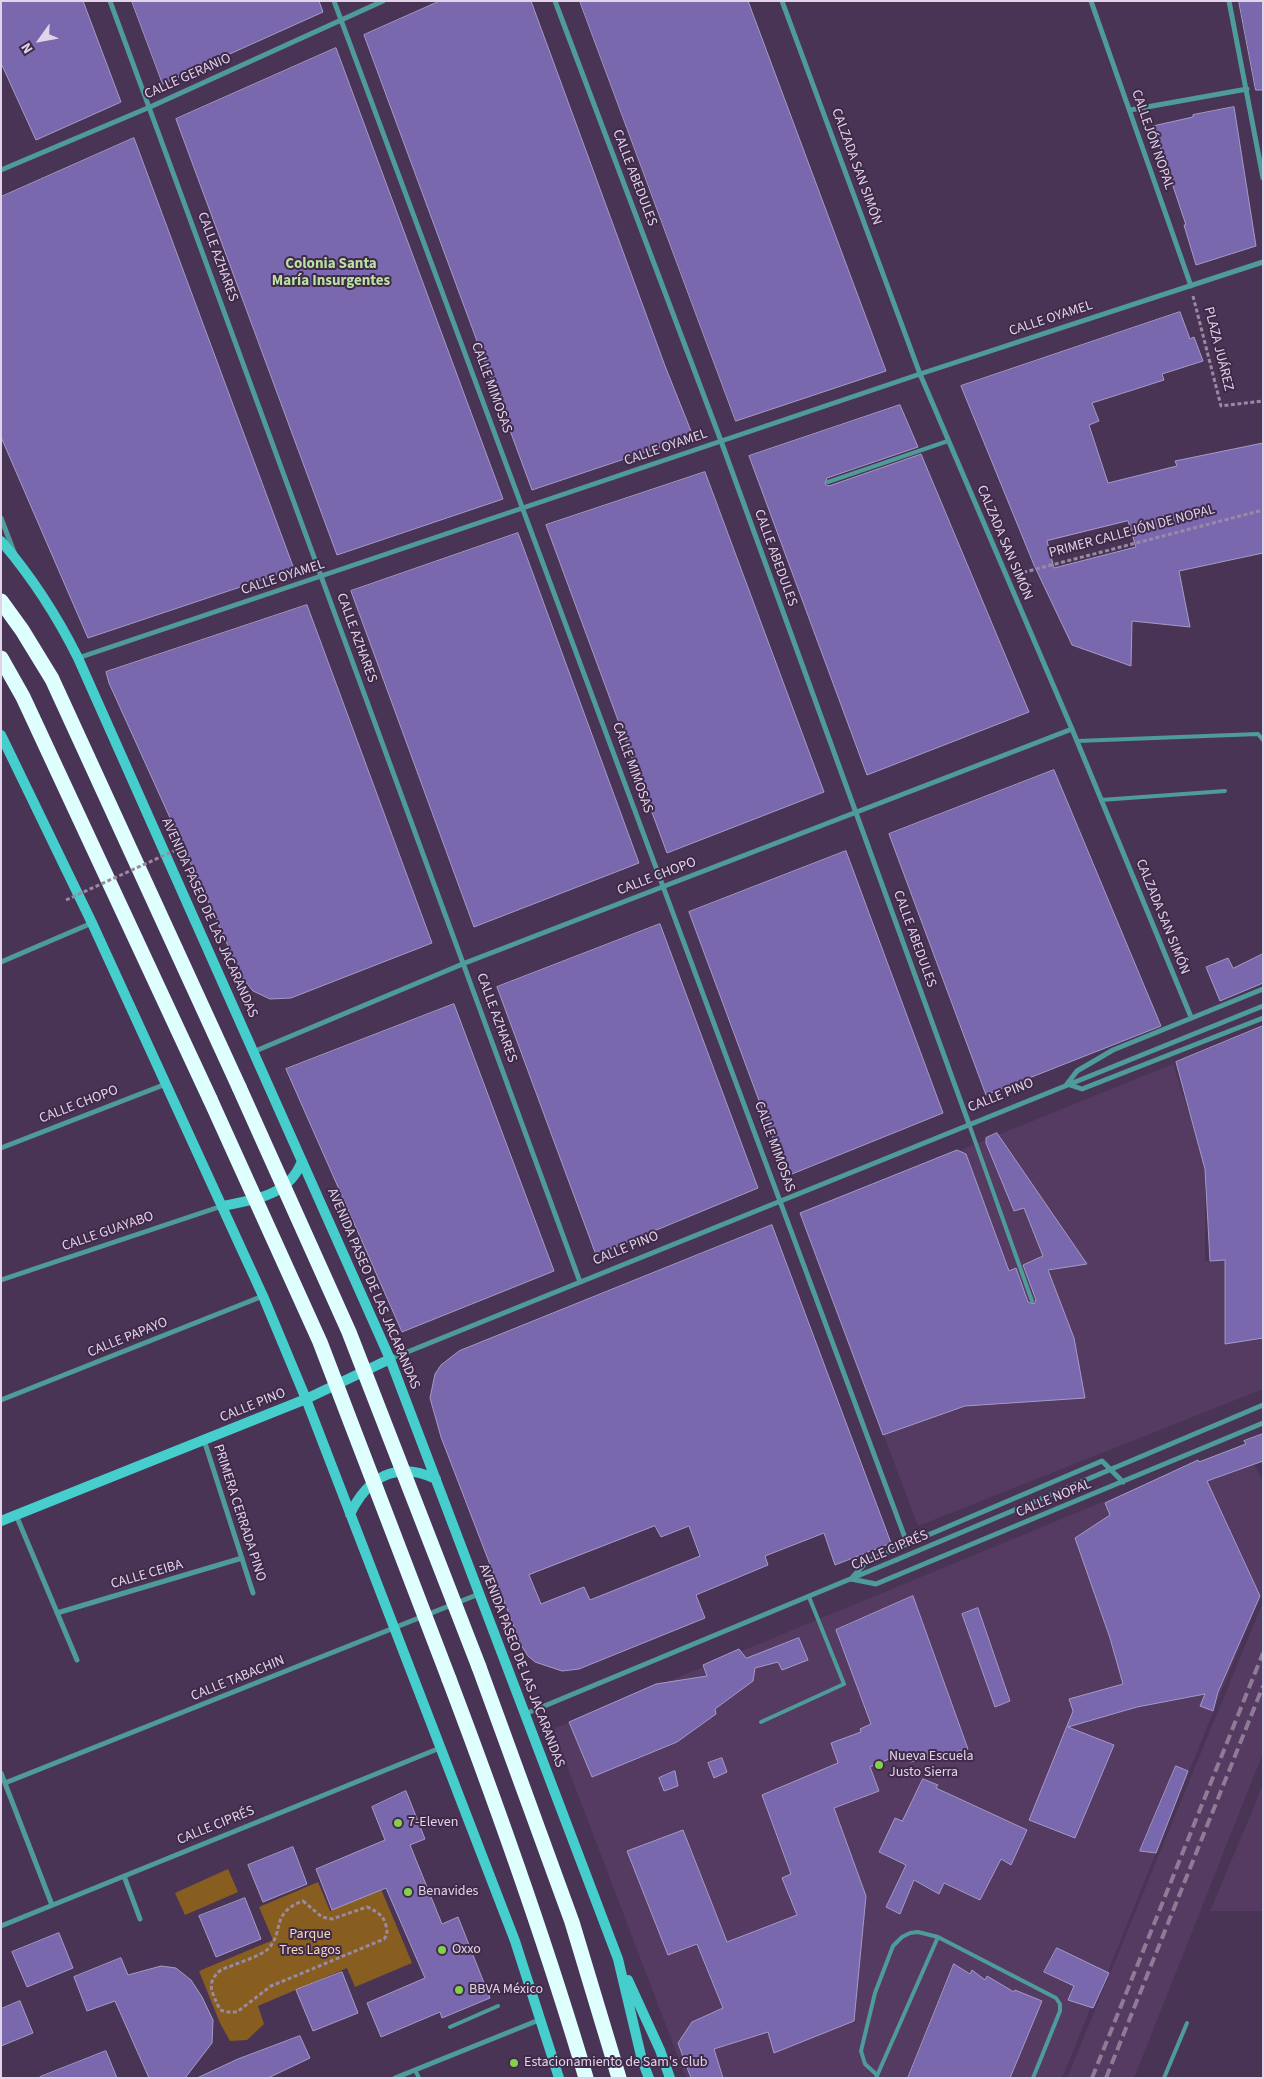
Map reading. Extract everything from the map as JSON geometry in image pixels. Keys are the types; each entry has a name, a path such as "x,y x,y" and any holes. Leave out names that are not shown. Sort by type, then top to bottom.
{"highway":[{"path":"1,601 22,630 52,679 349,1332 479,1668 575,1930 619,2078"},
{"path":"1,658 28,706 320,1342 449,1679 542,1934 586,2078"}],"main road":[{"name":"AVENIDA PASEO DE LAS JACARANDAS","path":"1,542 17,560 62,626 78,658 390,1359 618,1959 642,2060 649,2078"},
{"path":"1,735 92,923 166,1084 263,1296 306,1399 515,1941 559,2078"},
{"path":"222,1206 268,1196 297,1175 302,1161"},
{"name":"CALLE PINO","path":"1,1521 306,1399 390,1359"},
{"path":"350,1514 364,1490 385,1475 411,1470 436,1479"},
{"path":"618,1959 660,2050 670,2078"}],"street":[{"name":"CALLE AZHARES","path":"110,1 465,963 580,1282"},
{"name":"CALLE MIMOSAS","path":"334,1 782,1201 907,1543"},
{"name":"CALLE GERANIO","path":"1,170 150,107 383,1"},
{"name":"CALLE ABEDULES","path":"555,1 721,441 969,1124"},
{"name":"CALZADA SAN SIMÓN","path":"782,1 920,374 1072,729 1191,1017"},
{"name":"CALLEJÓN NOPAL","path":"1091,1 1191,286"},
{"path":"1230,1 1263,178"},
{"path":"1130,110 1246,89"},
{"name":"CALLE OYAMEL","path":"78,658 920,374 1263,262"},
{"path":"1,518 17,560"},
{"name":"CALLE CHOPO","path":"253,1052 465,963 856,814 1072,729"},
{"path":"1,962 92,923"},
{"path":"1263,989 1113,1050 1077,1071 1067,1084 1082,1088 1263,1018"},
{"name":"CALLE PINO","path":"390,1359 1263,1006"},
{"name":"CALLE CHOPO","path":"1,1148 166,1084"},
{"name":"CALLE GUAYABO","path":"1,1280 222,1206"},
{"name":"CALLE PAPAYO","path":"1,1400 263,1296"},
{"name":"CALLE CIPRÉS","path":"525,1714 809,1597 1263,1405"},
{"name":"CALLE NOPAL","path":"851,1579 876,1584 1263,1423"},
{"name":"PRIMERA CERRADA PINO","path":"204,1440 254,1593"},
{"path":"851,1579 867,1561 1102,1461 1123,1482"},
{"path":"16,1515 77,1660"},
{"name":"CALLE CEIBA","path":"58,1613 242,1558"},
{"name":"CALLE TABACHIN","path":"5,1783 479,1594"},
{"name":"CALLE CIPRÉS","path":"1,1926 440,1748"},
{"path":"1,1773 52,1905"},
{"path":"124,1876 140,1919"},
{"path":"396,2078 539,2020"}],"lane":[{"path":"828,482 948,441"},
{"path":"1077,741 1258,734 1263,740"},
{"path":"1101,800 1225,791"},
{"path":"969,1124 1032,1301"},
{"path":"761,1722 844,1684 809,1597"},
{"path":"938,1937 877,2076 865,2064 861,2052 875,1994 893,1946 902,1936 918,1932 938,1937 1056,1998 1060,2004 1060,2011 1033,2078"},
{"path":"450,2027 498,2006"},
{"path":"1164,2078 1187,2022"},
{"path":"415,2070 419,2078"}],"path":[{"name":"PLAZA JUÁREZ","path":"1191,286 1221,406 1263,401"},
{"name":"PRIMER CALLEJÓN DE NOPAL","path":"1007,577 1263,510"},
{"path":"66,900 178,849"},
{"path":"303,1901 322,1917 332,1919 367,1907 378,1912 387,1926 387,1935 384,1939 271,1986 237,2012 220,2010 211,1988 211,1981 215,1975 221,1970 268,1950 276,1934 279,1919 291,1905 303,1901"}],"shaded area":[{"path":"1173,1064 1205,1164 1205,1261 1224,1260 1224,1342 1263,1337 1263,1389 918,1526 801,1215"},
{"name":"Nueva Escuela Justo Sierra","path":"1243,1444 1263,1481 1263,1589 1107,1974 1095,1997 1062,2078 686,2078 553,1729"},
{"path":"1263,1602 1263,1753 1134,2078 1067,2078"},
{"path":"1263,1784 1263,1911 1210,1911 1256,1802"}],"green space":[{"path":"228,1869 238,1892 185,1915 175,1893"},
{"name":"Parque Tres Lagos","path":"318,1882 330,1911 381,1889 412,1963 355,1987 347,1968 258,2006 264,2024 247,2040 230,2041 220,2023 199,1971 273,1940 259,1907"}],"building":[{"path":"1,1 83,1 121,102 36,140 1,63"},
{"path":"132,1 319,1 323,12 163,84"},
{"path":"440,1 531,1 665,366 693,436 532,490 364,35"},
{"path":"580,1 748,1 886,371 736,421"},
{"path":"1239,1 1263,1 1263,90 1256,90"},
{"path":"336,48 503,499 337,555 176,119"},
{"path":"1234,107 1256,246 1196,265 1184,225 1186,225 1153,126 1193,117 1193,115"},
{"path":"134,138 294,569 88,638 1,437 1,197"},
{"path":"1180,312 1190,339 1194,337 1203,361 1162,374 1164,380 1092,403 1099,421 1089,425 1108,483 1177,466 1175,461 1263,443 1263,553 1179,571 1190,627 1132,621 1131,666 1072,645 1034,565 961,386","holes":["1128,521 1136,547 1054,568 1047,541"]},
{"path":"900,405 918,447 827,478 825,484 829,486 921,454 1029,712 867,775 749,456"},
{"path":"705,472 824,792 667,853 546,525"},
{"path":"518,533 639,863 474,927 351,591"},
{"path":"307,605 432,943 291,998 270,999 253,991 243,979 109,683 106,672"},
{"path":"1054,770 1161,1026 986,1095 889,834"},
{"path":"846,851 943,1113 787,1176 689,912"},
{"path":"660,924 758,1188 596,1255 497,987"},
{"path":"1263,954 1263,983 1220,1001 1206,967 1228,958 1233,968"},
{"path":"454,1004 554,1271 402,1332 286,1069"},
{"path":"1263,1026 1263,1338 1225,1344 1225,1260 1210,1261 1205,1169 1176,1062"},
{"path":"997,1133 1087,1264 1048,1270 1074,1338 1085,1398 965,1406 883,1435 800,1213 957,1150 966,1154 1009,1271 1016,1268 1028,1302 1034,1304 1036,1300 1023,1265 1043,1256 1024,1208 1014,1211 986,1143 986,1138"},
{"path":"772,1225 891,1543 835,1565 824,1533 765,1556 768,1565 696,1595 705,1618 579,1669 562,1671 535,1662 528,1656 521,1645 441,1437 430,1398 435,1374 441,1365 459,1351","holes":["655,1526 661,1537 689,1526 700,1556 590,1600 584,1587 541,1604 529,1575"]},
{"path":"1263,1434 1263,1461 1207,1481 1260,1596 1218,1692 1213,1711 1200,1706 1205,1694 1137,1707 1068,1727 1114,1745 1075,1838 1029,1820 1073,1711 1069,1699 1123,1684 1110,1638 1075,1538 1110,1515 1105,1503 1198,1460 1199,1462 1246,1444 1244,1441"},
{"path":"913,1596 968,1749 910,1762 906,1752 870,1767 879,1791 834,1808 866,1896 854,2021 774,2053 768,2032 714,2049 723,2078 691,2078 678,2043 692,2022 723,2008 697,1944 668,1955 627,1851 683,1830 727,1942 797,1915 782,1878 791,1874 762,1795 838,1763 831,1743 861,1732 860,1729 871,1724 836,1630"},
{"path":"978,1608 1010,1701 995,1707 962,1614"},
{"path":"799,1638 808,1660 782,1670 778,1662 755,1668 753,1681 715,1709 716,1714 677,1742 592,1777 569,1722 656,1684 707,1676 703,1665 739,1649 746,1658"},
{"path":"722,1758 727,1772 714,1778 708,1763"},
{"path":"1176,1766 1188,1771 1156,1853 1140,1851"},
{"path":"675,1771 678,1786 664,1791 659,1778"},
{"path":"923,1779 938,1785 936,1788 1027,1830 1011,1865 1001,1859 980,1900 944,1883 939,1894 914,1880 900,1914 886,1907 906,1865 879,1852 895,1818 902,1821"},
{"path":"406,1791 425,1839 410,1845 442,1924 458,1917 490,1998 442,2018 440,2012 381,2037 367,2003 425,1978 386,1888 332,1910 316,1869 385,1840 372,1807"},
{"path":"293,1847 307,1884 263,1902 248,1865"},
{"path":"245,1898 261,1939 216,1957 199,1916"},
{"path":"59,1933 73,1968 27,1987 12,1952"},
{"path":"1057,1948 1109,1973 1093,2008 1068,2000 1074,1986 1044,1972"},
{"path":"121,1958 128,1975 161,1966 176,1968 191,1980 202,1997 213,2020 212,2043 185,2078 149,2078 115,2001 87,2011 74,1977"},
{"path":"954,1964 970,1974 972,1970 985,1980 987,1976 1014,1992 1015,1990 1042,2001 1010,2078 908,2078"},
{"path":"342,1972 358,2013 313,2031 296,1990"},
{"path":"20,2001 33,2033 1,2046 1,2009"},
{"path":"300,2036 310,2058 268,2078 197,2078 238,2059"},
{"path":"106,2051 117,2078 40,2078 40,2077"}],"railway":[{"path":"1092,2078 1263,1653"},
{"path":"1106,2078 1263,1686"}],"place":[{"name":"Nueva Escuela Justo Sierra","path":"879,1765"},
{"name":"7-Eleven","path":"398,1823"},
{"name":"Benavides","path":"408,1892"},
{"name":"Oxxo","path":"442,1950"},
{"name":"BBVA México","path":"459,1990"},
{"name":"Estacionamiento de Sam's Club","path":"514,2063"}],"district":[{"name":"Colonia Santa María Insurgentes","path":"331,274"}]}
